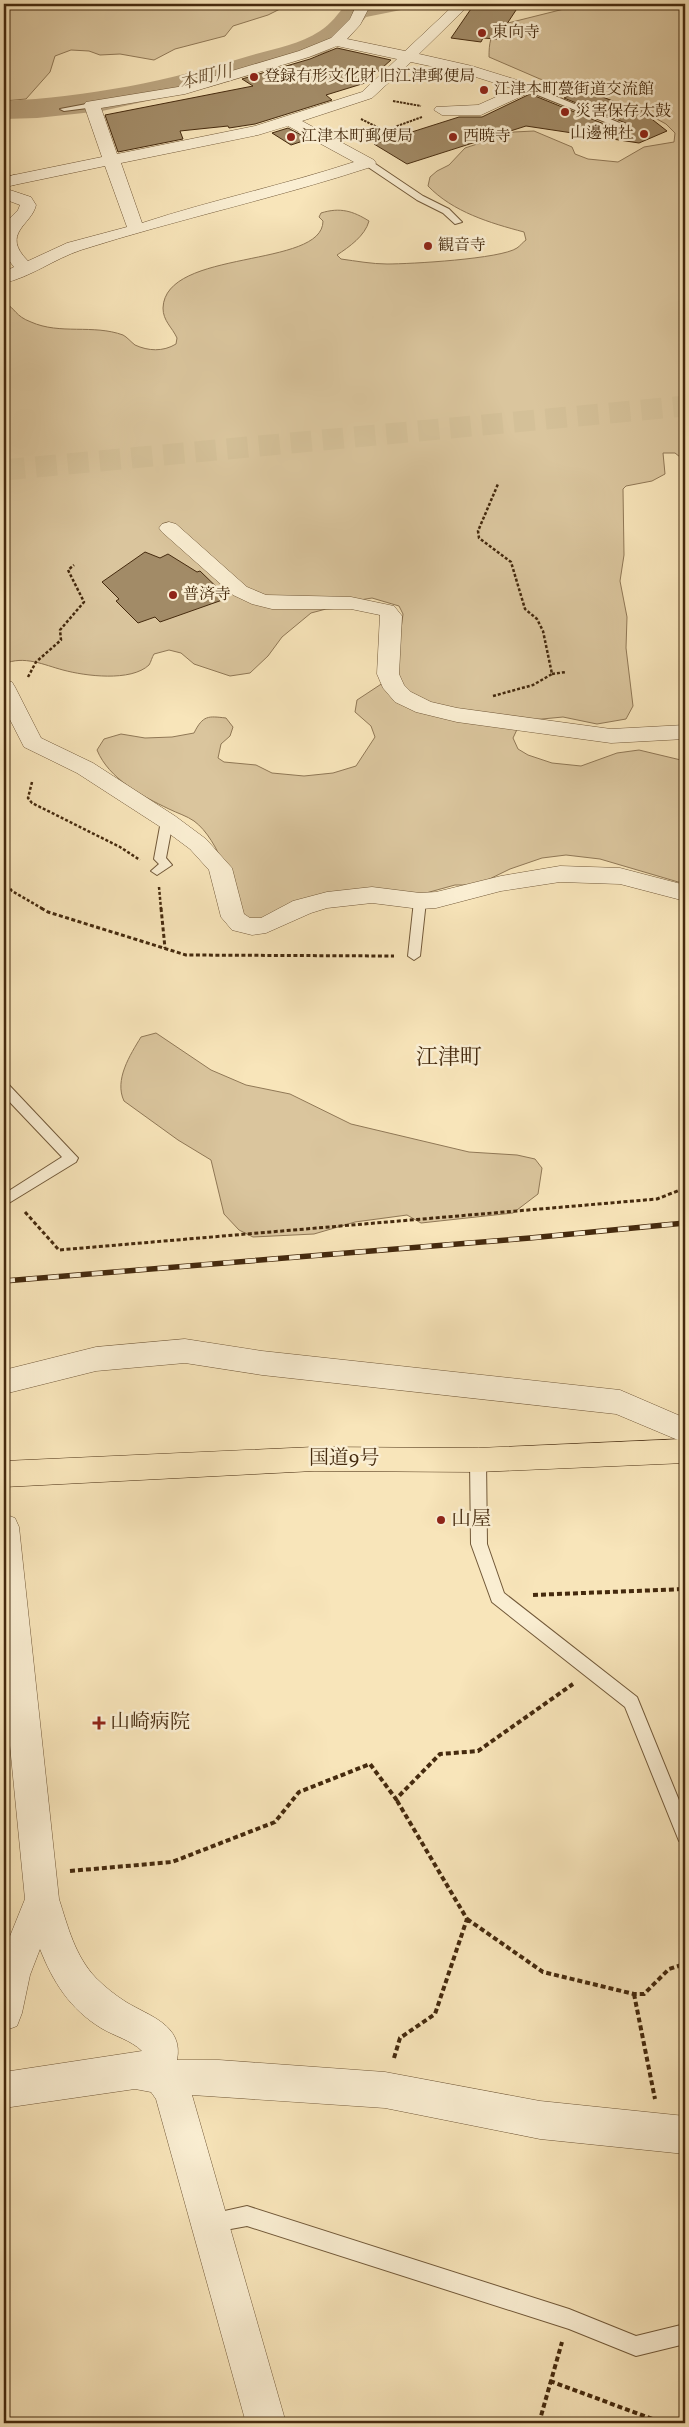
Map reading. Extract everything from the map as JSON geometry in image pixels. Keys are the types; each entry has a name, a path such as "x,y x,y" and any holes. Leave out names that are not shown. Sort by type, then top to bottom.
{"highway":[{"name":"国道9号","path":"4,1474 314,1459 478,1460 685,1451"}],"street":[{"path":"136,230 110,161 92,105 157,95 203,85 304,54 336,41 355,22 364,4"},
{"path":"7,185 239,134 367,95 463,4"},
{"path":"336,41 467,69 528,88"},
{"path":"442,110 481,110 528,88"},
{"path":"289,120 368,162"},
{"path":"4,278 73,247 188,214 297,186 368,162"},
{"path":"7,185 28,205 26,212 10,227 7,241 16,262 25,267"},
{"path":"169,528 240,590 256,599 272,603 351,604 387,610 391,616 387,667 394,688 409,700 424,707 446,712 611,736 685,732"},
{"path":"4,687 32,742 85,768 167,821 198,844 220,868 233,917 246,926 257,927 270,924 307,905 327,900 372,896 420,901 436,900 535,876 597,872 641,878 685,893"},
{"path":"4,1382 96,1360 184,1351 262,1363 620,1402 685,1431"},
{"path":"4,1527 41,1886 58,1953 69,1974 82,1990 100,2006 156,2040 161,2052 161,2076 174,2096 208,2224 266,2423"},
{"path":"4,2013 12,1974 41,1886"},
{"path":"4,2090 135,2071 161,2076 219,2078 385,2090 540,2120 674,2134"}],"lane":[{"path":"528,88 623,126"},
{"path":"64,109 92,105"},
{"path":"368,162 420,198 446,211 458,222"},
{"path":"157,871 166,865 160,859 167,821"},
{"path":"414,956 420,901"},
{"path":"4,1088 71,1158 7,1199"},
{"path":"478,1460 480,1544 498,1597 631,1702 685,1835"},
{"path":"208,2224 247,2216 568,2319 636,2346 685,2334"}],"path":[{"path":"367,95 442,110"},
{"path":"341,147 442,110"},
{"path":"498,484 478,531 478,538 511,562 525,609 537,619 543,631 552,674"},
{"path":"4,687 27,680 36,662 61,640 60,630 84,602 68,570 74,565"},
{"path":"446,712 451,708 533,685 552,674 566,672"},
{"path":"32,782 28,798 32,803 120,846 157,871 165,948"},
{"path":"4,881 12,891 48,912 186,955 414,956"},
{"path":"7,1199 59,1250 658,1199 685,1188"},
{"path":"498,1597 685,1589"},
{"path":"396,1799 440,1754 478,1751 592,1671"},
{"path":"41,1886 172,1862 275,1822 299,1792 370,1764 396,1799 467,1919 544,1972 634,1994 644,1994 669,1969 685,1964"},
{"path":"385,2090 400,2038 435,2014 467,1919"},
{"path":"634,1994 674,2134"},
{"path":"539,2423 568,2319"},
{"path":"550,2381 655,2420 657,2423"}],"shaded area":[{"path":"4,4 290,4 268,15 233,26 225,36 175,49 154,60 120,54 100,55 89,51 71,50 55,56 50,72 26,99 4,101"},
{"path":"584,4 685,4 685,461 675,453 663,453 665,474 652,481 626,486 623,489 624,555 620,581 627,617 626,648 633,706 626,719 597,724 563,717 521,721 513,738 518,749 528,755 552,763 581,766 617,753 639,750 685,761 685,884 600,859 566,855 542,858 510,869 477,885 455,885 415,896 380,889 245,923 219,854 203,830 191,819 127,786 110,770 97,750 104,739 121,734 145,738 172,737 194,733 203,720 215,717 226,718 233,727 230,736 221,744 218,758 224,762 256,765 272,773 304,776 333,773 356,766 375,737 371,726 355,712 357,700 395,675 403,614 399,606 372,598 360,600 342,608 326,609 311,613 282,637 268,656 250,673 230,676 194,664 181,653 169,650 154,654 149,665 141,670 120,676 95,676 19,660 4,664 4,302 22,317 42,326 112,332 123,335 140,347 161,349 176,344 177,338 163,313 170,289 189,276 215,267 273,254 298,246 316,236 323,221 319,217 321,213 328,211 346,211 369,221 364,232 337,255 341,259 381,264 415,263 475,258 508,252 517,248 526,240 524,232 498,225 460,210 428,186 430,177 449,165 465,148 514,132 534,131 572,147 575,154 588,159 618,162 644,147 674,142 675,133 666,124 633,106 609,100 590,89 561,85 540,79 489,57 491,40 494,32 500,25"},
{"path":"156,1033 211,1070 246,1085 290,1094 351,1124 469,1152 517,1155 535,1159 542,1168 538,1194 513,1213 421,1223 407,1215 355,1222 314,1234 253,1237 239,1230 224,1214 211,1160 178,1140 124,1101 121,1085 128,1060 141,1037"}],"building":[{"path":"485,4 520,4 497,39 483,38 481,42 451,38 473,6 482,7"},
{"path":"337,48 391,60 365,83 326,95 332,100 255,124 229,128 228,126 180,131 183,139 118,152 105,115 253,86 242,79 310,59"},
{"path":"579,91 583,93 587,91 644,113 667,131 639,143 526,126 407,164 374,144 459,117 482,117 530,94 619,130 629,127 628,124 564,98"},
{"path":"288,128 309,139 291,145 272,133"},
{"name":"普済寺","path":"145,552 160,558 168,554 197,572 200,571 228,598 160,622 155,617 138,623 116,601 119,599 102,582"}],"waterway":[{"name":"本町川","path":"4,110 37,109 102,102 167,89 314,46 338,32 356,10 391,4"}],"tunnel":[{"path":"4,470 685,406"}],"railway":[{"path":"4,1281 530,1238 685,1223"}],"place":[{"name":"東向寺","path":"482,33"},
{"name":"登録有形文化財 旧江津郵便局","path":"254,77"},
{"name":"江津本町甍街道交流館","path":"484,90"},
{"name":"災害保存太鼓","path":"565,112"},
{"name":"山邊神社","path":"644,134"},
{"name":"江津本町郵便局","path":"291,137"},
{"name":"西暁寺","path":"453,137"},
{"name":"観音寺","path":"428,246"},
{"name":"普済寺","path":"173,595"},
{"name":"山屋","path":"441,1520"},
{"name":"山崎病院","path":"99,1723"}],"district":[{"name":"江津町","path":"449,1058"}]}
